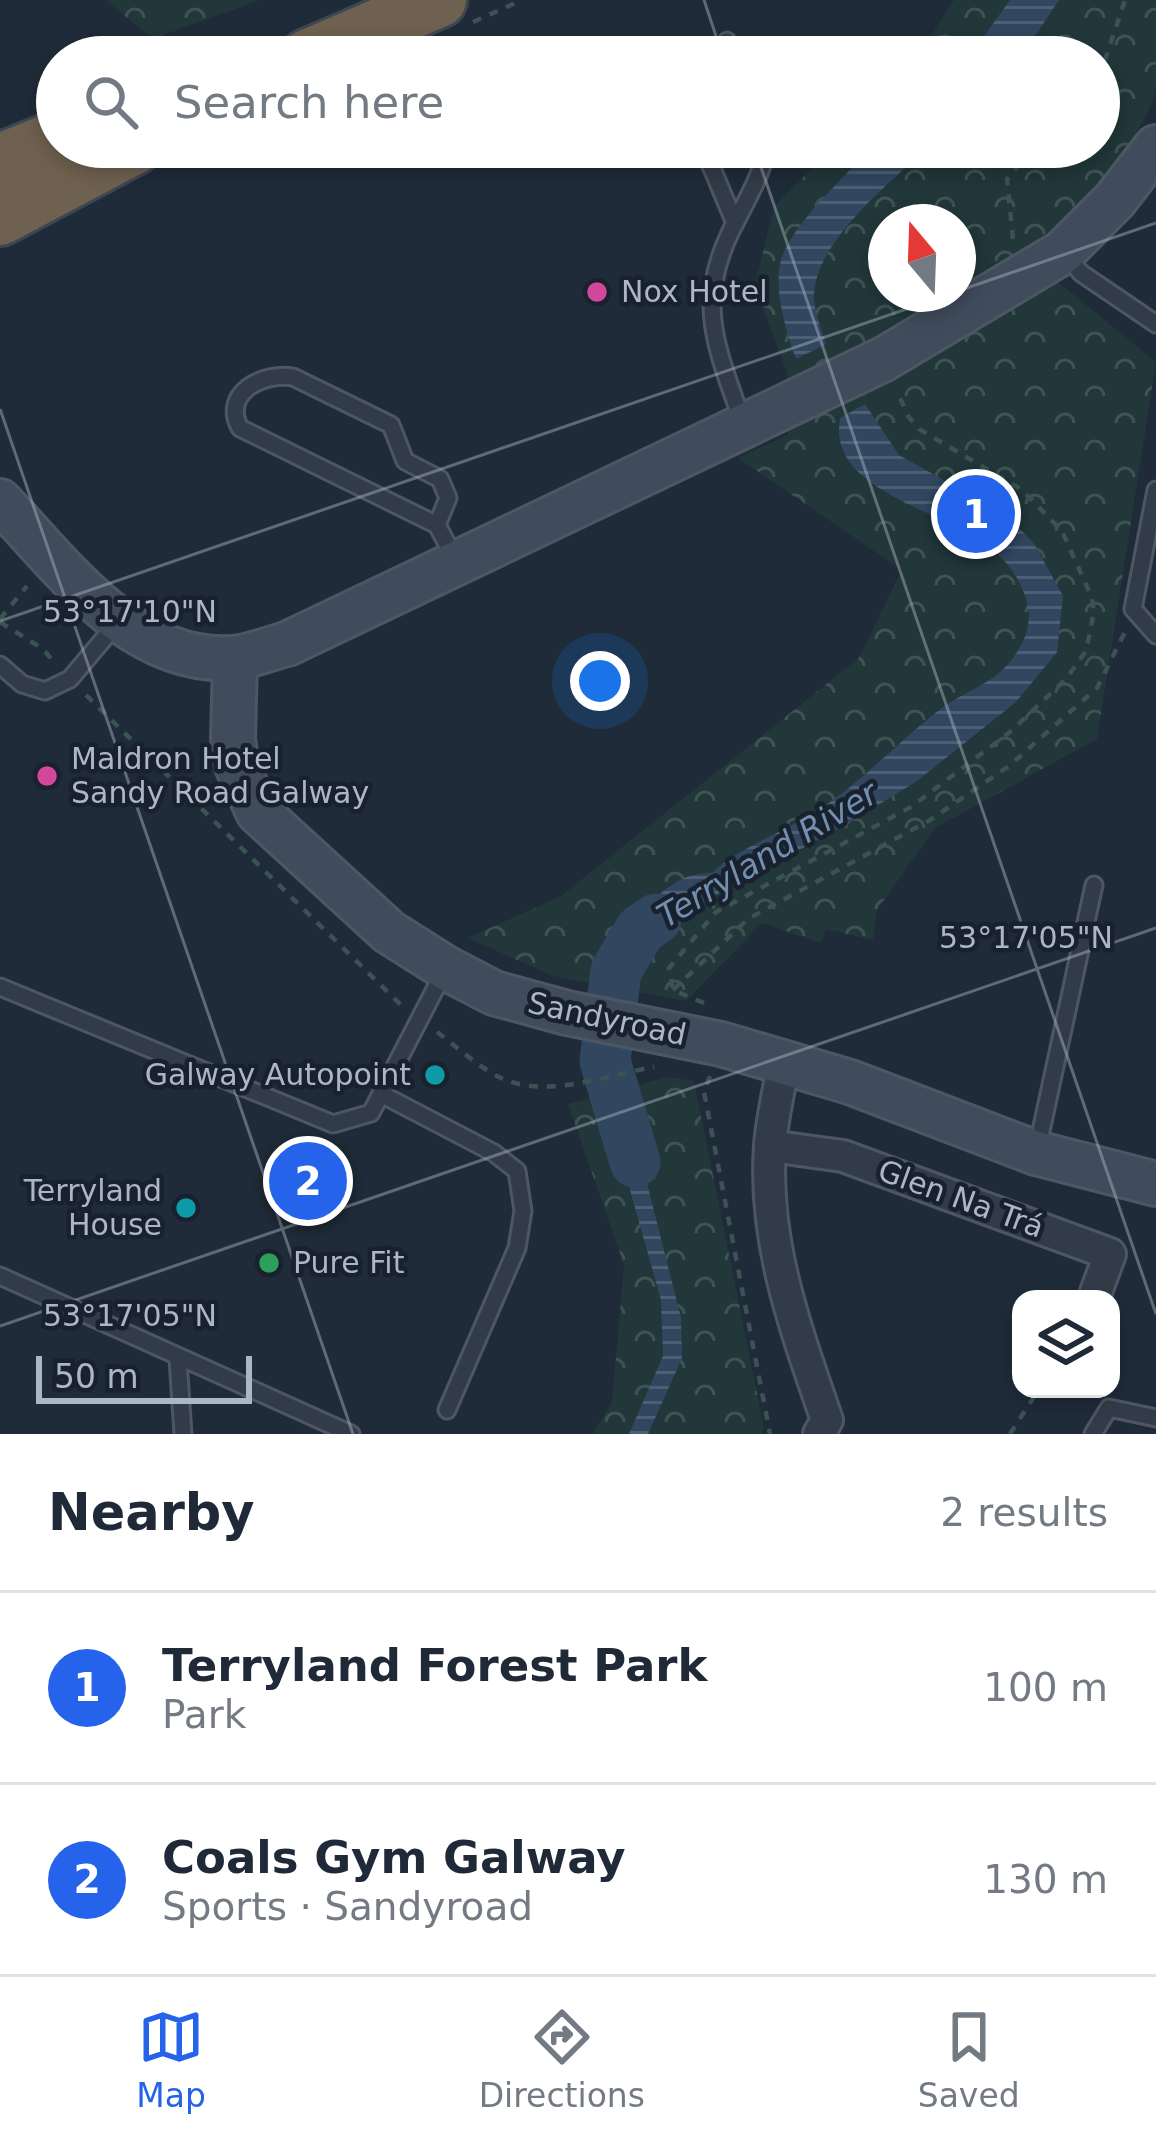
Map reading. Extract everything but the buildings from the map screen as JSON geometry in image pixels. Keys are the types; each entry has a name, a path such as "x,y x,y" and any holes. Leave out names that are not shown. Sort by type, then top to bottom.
{"highway":[{"path":"356,36 439,0"},
{"path":"0,161 36,146"},
{"path":"0,218 94,168"}],"street":[{"path":"0,502 138,635 176,651 235,658 287,644 447,543 743,424 884,358 1021,280 1064,252 1115,200 1156,148"},
{"name":"Sandyroad","path":"235,658 237,766 258,812 389,932 446,968 494,993 698,1047 784,1062 850,1082 1036,1153 1156,1184"},
{"path":"784,1062 770,1146 770,1217 785,1301 827,1420 819,1434"},
{"name":"Glen Na Trá","path":"770,1146 843,1156 1110,1254 1097,1290"}],"lane":[{"path":"713,168 735,223"},
{"path":"743,424 710,314 714,267 758,168"},
{"path":"1064,252 1081,273 1156,324"},
{"path":"276,374 293,377 391,424 405,460 440,479 448,499 447,543 240,428 234,417 235,403 260,379 276,374"},
{"path":"1156,490 1133,609 1156,635"},
{"path":"0,665 22,684 45,692 70,679 119,621"},
{"path":"1036,1153 1094,885"},
{"path":"0,987 333,1124 370,1113 446,968"},
{"path":"381,1094 494,1153 517,1171 523,1210 517,1248 446,1410"},
{"path":"0,1276 352,1434"},
{"path":"178,1359 183,1434"},
{"path":"1093,1434 1109,1408 1156,1418"}],"path":[{"path":"1115,36 1125,0"},
{"path":"1016,168 1007,179 1021,280"},
{"path":"673,991 669,968 716,913 911,807 1010,731 1066,679 1086,651 1092,598 1062,531 1022,490 919,429 908,416 884,358"},
{"path":"27,586 0,620 43,649 404,1008"},
{"path":"673,991 748,919 930,820 1009,766 1097,688 1120,647 1133,609"},
{"path":"673,991 704,1001 698,1047 704,1092 770,1434"},
{"path":"433,1029 509,1080 543,1086 634,1070"},
{"path":"1010,1434 1033,1398"}],"green space":[{"path":"106,0 260,0 160,36 148,36"},
{"path":"954,0 1156,0 1156,85 1139,129 1120,156 1120,36 931,36"},
{"path":"812,168 1111,168 1025,255 1156,362 1097,739 935,828 877,910 873,940 826,929 821,943 762,923 686,1001 553,976 468,938 561,896 858,659 902,570 738,458 788,435 787,373 755,285 774,207"},
{"path":"668,1077 694,1081 764,1428 761,1434 593,1434 612,1402 624,1265 568,1104"}],"water":[{"path":"1010,0 1059,0 1034,36 984,36"},
{"path":"852,168 905,168 857,215 826,255 814,297 826,344 796,359 779,295 779,269 789,243"},
{"path":"865,404 899,455 1008,516 1035,545 1063,596 1057,652 1016,702 917,781 681,914 647,942 632,974 596,973 622,934 660,894 684,878 714,872 832,801 942,708 1002,670 1022,643 1027,603 1017,578 998,554 879,488 856,470 842,447 840,418"},
{"path":"624,1092 681,1318 682,1358 648,1434 629,1434 663,1356 661,1300 604,1098"}],"waterway":[{"name":"Terryland River","path":"635,1162 605,1061 616,971 640,930 656,919"}],"place":[{"name":"Nox Hotel","path":"597,292"},
{"name":"Terryland Forest Park","path":"976,514"},
{"name":"Maldron Hotel Sandy Road Galway","path":"47,776"},
{"name":"Galway Autopoint","path":"435,1075"},
{"name":"Coals Gym Galway","path":"308,1181"},
{"name":"Terryland House","path":"186,1208"},
{"name":"Pure Fit","path":"269,1263"}]}
